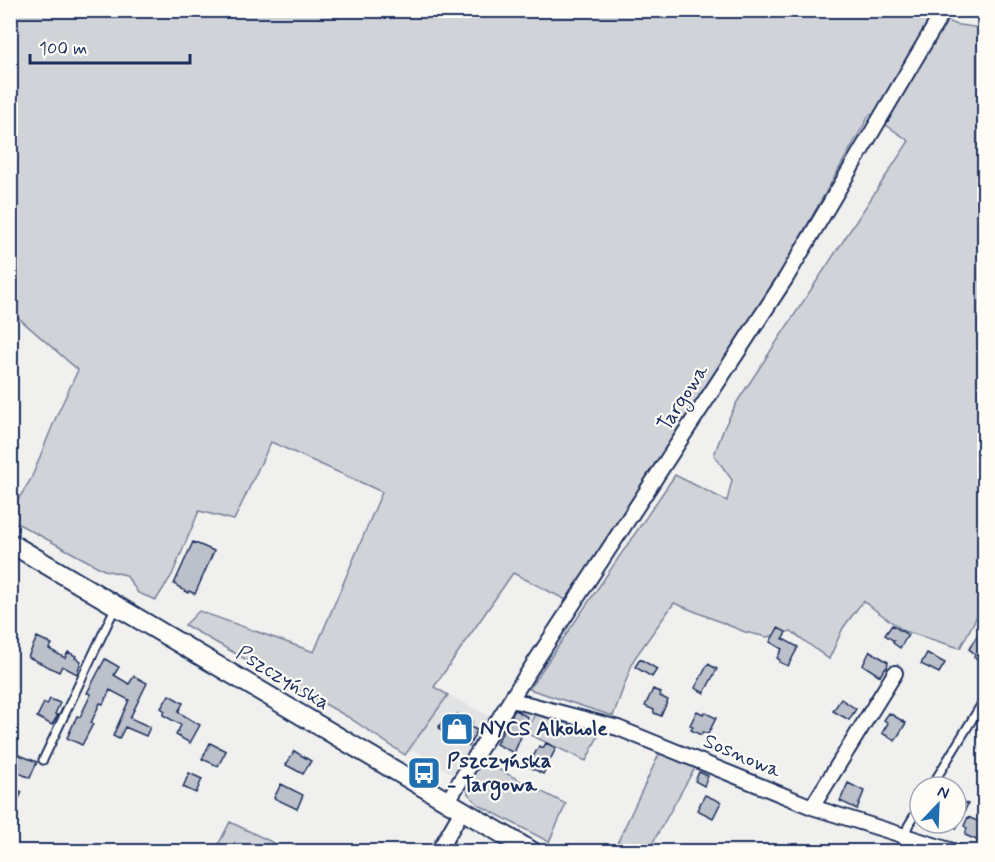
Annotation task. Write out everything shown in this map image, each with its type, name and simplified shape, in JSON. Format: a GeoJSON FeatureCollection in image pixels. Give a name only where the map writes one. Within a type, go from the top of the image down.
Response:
{"type":"FeatureCollection","features":[{"type":"Feature","properties":{"kind":"main road","name":"Pszczyńska"},"geometry":{"type":"LineString","coordinates":[[10,543],[533,852]]}},
{"type":"Feature","properties":{"kind":"street","name":"Targowa"},"geometry":{"type":"LineString","coordinates":[[438,852],[454,806],[512,700],[786,278],[945,10]]}},
{"type":"Feature","properties":{"kind":"street"},"geometry":{"type":"LineString","coordinates":[[812,807],[894,673]]}},
{"type":"Feature","properties":{"kind":"street","name":"Sosnowa"},"geometry":{"type":"LineString","coordinates":[[512,700],[618,728],[812,807],[956,852]]}},
{"type":"Feature","properties":{"kind":"lane"},"geometry":{"type":"LineString","coordinates":[[43,760],[116,606]]}},
{"type":"Feature","properties":{"kind":"lane"},"geometry":{"type":"LineString","coordinates":[[939,775],[984,700]]}},
{"type":"Feature","properties":{"kind":"lane"},"geometry":{"type":"LineString","coordinates":[[900,852],[908,825]]}},
{"type":"Feature","properties":{"kind":"shaded area"},"geometry":{"type":"Polygon","coordinates":[[[936,10],[935,14],[954,24],[980,28],[984,21],[984,278],[982,284],[984,289],[984,603],[960,648],[904,631],[863,601],[843,628],[829,659],[791,631],[767,637],[745,632],[674,603],[634,659],[613,716],[529,689],[675,475],[727,501],[732,480],[714,455],[737,402],[909,141],[870,114],[780,273],[566,600],[513,573],[434,687],[448,695],[405,755],[348,717],[185,625],[199,611],[314,652],[382,492],[271,442],[234,520],[199,511],[172,575],[156,600],[138,593],[126,575],[104,570],[11,520],[11,511],[31,479],[78,370],[15,315],[11,321],[11,11],[936,10]]]}},
{"type":"Feature","properties":{"kind":"shaded area"},"geometry":{"type":"Polygon","coordinates":[[[448,695],[497,720],[459,778],[414,750],[405,755],[448,695]]]}},
{"type":"Feature","properties":{"kind":"shaded area"},"geometry":{"type":"Polygon","coordinates":[[[513,708],[536,712],[514,756],[492,743],[513,708]]]}},
{"type":"Feature","properties":{"kind":"shaded area"},"geometry":{"type":"Polygon","coordinates":[[[536,712],[602,728],[586,761],[526,733],[536,712]]]}},
{"type":"Feature","properties":{"kind":"shaded area"},"geometry":{"type":"Polygon","coordinates":[[[661,750],[697,764],[648,851],[613,852],[661,750]]]}},
{"type":"Feature","properties":{"kind":"shaded area"},"geometry":{"type":"Polygon","coordinates":[[[482,761],[566,804],[549,842],[479,805],[468,794],[467,785],[482,761]]]}},
{"type":"Feature","properties":{"kind":"shaded area"},"geometry":{"type":"Polygon","coordinates":[[[230,822],[280,846],[277,851],[215,851],[230,822]]]}},
{"type":"Feature","properties":{"kind":"building"},"geometry":{"type":"Polygon","coordinates":[[[193,542],[214,551],[195,594],[189,591],[188,593],[174,584],[193,542]]]}},
{"type":"Feature","properties":{"kind":"building"},"geometry":{"type":"Polygon","coordinates":[[[984,624],[984,663],[974,657],[975,654],[969,649],[984,624]]]}},
{"type":"Feature","properties":{"kind":"building"},"geometry":{"type":"Polygon","coordinates":[[[892,625],[908,635],[900,648],[885,635],[892,625]]]}},
{"type":"Feature","properties":{"kind":"building"},"geometry":{"type":"Polygon","coordinates":[[[778,628],[786,632],[783,639],[798,647],[788,666],[779,662],[777,658],[782,649],[770,642],[778,628]]]}},
{"type":"Feature","properties":{"kind":"building"},"geometry":{"type":"Polygon","coordinates":[[[37,637],[52,644],[49,649],[65,658],[68,652],[76,656],[75,658],[81,661],[77,674],[62,666],[59,672],[28,657],[37,637]]]}},
{"type":"Feature","properties":{"kind":"building"},"geometry":{"type":"Polygon","coordinates":[[[870,651],[888,662],[887,668],[880,676],[863,665],[870,651]]]}},
{"type":"Feature","properties":{"kind":"building"},"geometry":{"type":"Polygon","coordinates":[[[927,653],[945,663],[939,673],[921,664],[927,653]]]}},
{"type":"Feature","properties":{"kind":"building"},"geometry":{"type":"Polygon","coordinates":[[[105,659],[119,667],[114,675],[129,684],[134,676],[147,683],[130,718],[150,727],[146,736],[125,727],[119,739],[113,736],[129,700],[110,690],[103,704],[100,703],[91,723],[93,724],[82,745],[67,738],[77,716],[80,717],[91,694],[87,693],[105,659]]]}},
{"type":"Feature","properties":{"kind":"building"},"geometry":{"type":"Polygon","coordinates":[[[640,659],[657,669],[652,677],[635,667],[640,659]]]}},
{"type":"Feature","properties":{"kind":"building"},"geometry":{"type":"Polygon","coordinates":[[[708,664],[717,669],[704,693],[695,688],[708,664]]]}},
{"type":"Feature","properties":{"kind":"building"},"geometry":{"type":"Polygon","coordinates":[[[653,689],[668,700],[661,716],[645,706],[653,689]]]}},
{"type":"Feature","properties":{"kind":"building"},"geometry":{"type":"Polygon","coordinates":[[[169,695],[183,703],[178,712],[200,725],[190,743],[176,735],[181,725],[163,715],[165,711],[161,708],[169,695]]]}},
{"type":"Feature","properties":{"kind":"building"},"geometry":{"type":"Polygon","coordinates":[[[50,699],[60,703],[55,714],[58,715],[52,725],[37,717],[44,703],[47,705],[50,699]]]}},
{"type":"Feature","properties":{"kind":"building"},"geometry":{"type":"Polygon","coordinates":[[[841,699],[856,709],[849,720],[833,711],[841,699]]]}},
{"type":"Feature","properties":{"kind":"building"},"geometry":{"type":"Polygon","coordinates":[[[515,710],[528,717],[514,753],[496,744],[515,710]]]}},
{"type":"Feature","properties":{"kind":"building"},"geometry":{"type":"Polygon","coordinates":[[[697,711],[716,718],[708,734],[703,732],[701,735],[691,730],[693,727],[690,725],[697,711]]]}},
{"type":"Feature","properties":{"kind":"building"},"geometry":{"type":"Polygon","coordinates":[[[889,713],[906,723],[895,741],[882,733],[888,723],[884,720],[889,713]]]}},
{"type":"Feature","properties":{"kind":"building","name":"NYCS Alkohole"},"geometry":{"type":"Polygon","coordinates":[[[457,714],[472,722],[470,727],[477,730],[469,746],[442,732],[439,727],[444,718],[453,723],[457,714]]]}},
{"type":"Feature","properties":{"kind":"building"},"geometry":{"type":"Polygon","coordinates":[[[210,743],[226,751],[218,766],[202,759],[210,743]]]}},
{"type":"Feature","properties":{"kind":"building"},"geometry":{"type":"Polygon","coordinates":[[[546,743],[556,748],[543,774],[528,766],[539,746],[543,748],[546,743]]]}},
{"type":"Feature","properties":{"kind":"building"},"geometry":{"type":"Polygon","coordinates":[[[294,751],[311,761],[303,774],[286,765],[294,751]]]}},
{"type":"Feature","properties":{"kind":"building"},"geometry":{"type":"Polygon","coordinates":[[[17,754],[37,762],[30,778],[10,769],[17,754]]]}},
{"type":"Feature","properties":{"kind":"building"},"geometry":{"type":"Polygon","coordinates":[[[699,772],[708,776],[704,786],[695,781],[699,772]]]}},
{"type":"Feature","properties":{"kind":"building"},"geometry":{"type":"Polygon","coordinates":[[[189,773],[202,779],[196,793],[183,787],[189,773]]]}},
{"type":"Feature","properties":{"kind":"building"},"geometry":{"type":"Polygon","coordinates":[[[848,783],[864,791],[857,809],[840,801],[848,783]]]}},
{"type":"Feature","properties":{"kind":"building"},"geometry":{"type":"Polygon","coordinates":[[[281,784],[303,795],[297,809],[274,798],[281,784]]]}},
{"type":"Feature","properties":{"kind":"building"},"geometry":{"type":"Polygon","coordinates":[[[14,788],[22,792],[10,817],[10,795],[14,788]]]}},
{"type":"Feature","properties":{"kind":"building"},"geometry":{"type":"Polygon","coordinates":[[[705,795],[721,802],[713,818],[697,810],[705,795]]]}},
{"type":"Feature","properties":{"kind":"building"},"geometry":{"type":"Polygon","coordinates":[[[968,817],[984,824],[984,835],[981,842],[965,835],[968,835],[968,817]]]}},
{"type":"Feature","properties":{"kind":"place","name":"NYCS Alkohole"},"geometry":{"type":"Point","coordinates":[457,729]}},
{"type":"Feature","properties":{"kind":"place","name":"Pszczyńska - Targowa"},"geometry":{"type":"Point","coordinates":[424,773]}}]}
